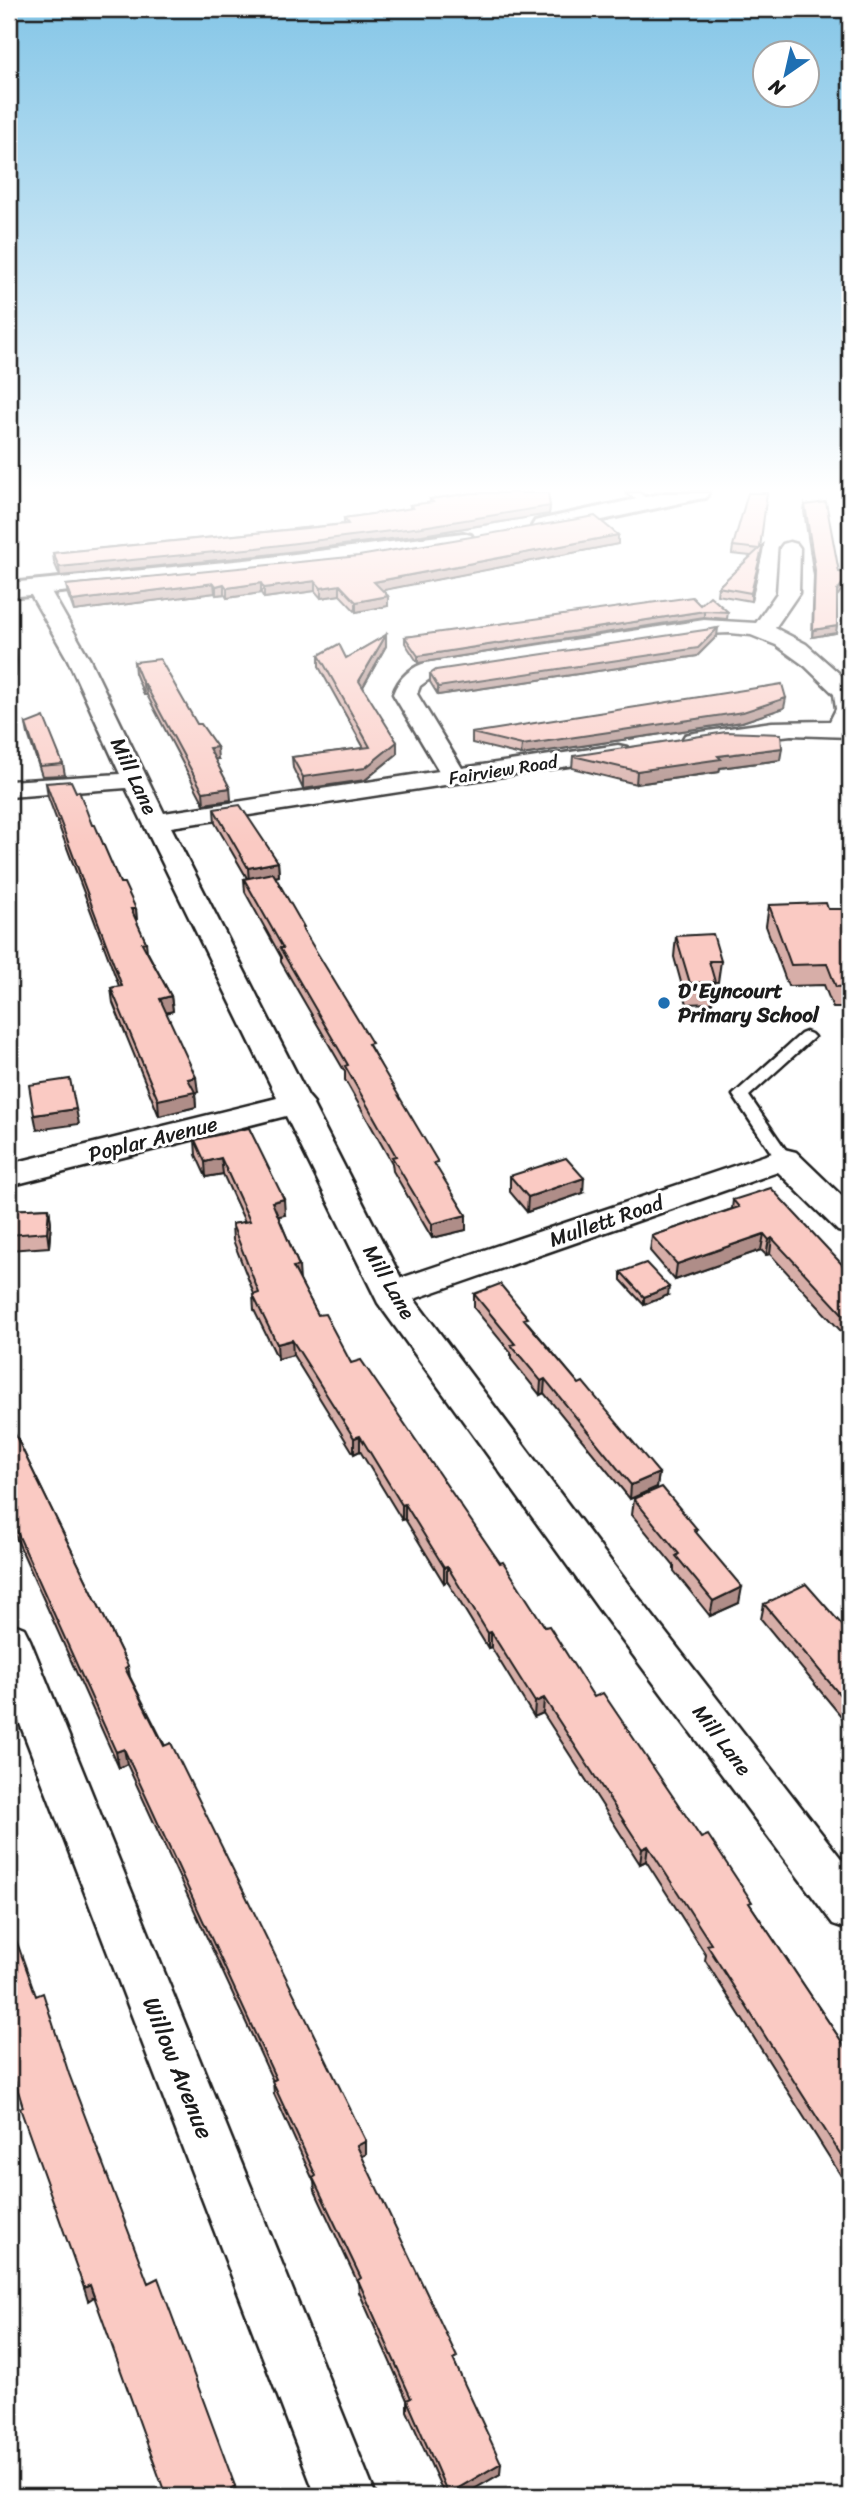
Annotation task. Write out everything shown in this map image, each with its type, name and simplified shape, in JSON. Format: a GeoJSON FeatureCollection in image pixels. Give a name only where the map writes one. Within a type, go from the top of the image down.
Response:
{"type":"FeatureCollection","features":[{"type":"Feature","properties":{"kind":"street","name":"Mill Lane"},"geometry":{"type":"LineString","coordinates":[[40,610],[79,660],[155,822],[298,1103],[391,1294],[613,1597],[850,1908]]}},
{"type":"Feature","properties":{"kind":"street"},"geometry":{"type":"LineString","coordinates":[[763,629],[776,610]]}},
{"type":"Feature","properties":{"kind":"street"},"geometry":{"type":"LineString","coordinates":[[456,778],[405,694],[407,685],[413,678],[429,669],[730,625],[763,629],[795,644],[846,692],[848,709],[844,729],[782,726],[673,743]]}},
{"type":"Feature","properties":{"kind":"street","name":"Fairview Road"},"geometry":{"type":"LineString","coordinates":[[155,822],[646,748]]}},
{"type":"Feature","properties":{"kind":"street"},"geometry":{"type":"LineString","coordinates":[[9,789],[136,780]]}},
{"type":"Feature","properties":{"kind":"street","name":"Poplar Avenue"},"geometry":{"type":"LineString","coordinates":[[9,1175],[298,1103]]}},
{"type":"Feature","properties":{"kind":"street"},"geometry":{"type":"LineString","coordinates":[[783,1159],[850,1223]]}},
{"type":"Feature","properties":{"kind":"street","name":"Mullett Road"},"geometry":{"type":"LineString","coordinates":[[391,1294],[783,1159]]}},
{"type":"Feature","properties":{"kind":"street","name":"Willow Avenue"},"geometry":{"type":"LineString","coordinates":[[9,1640],[346,2496]]}},
{"type":"Feature","properties":{"kind":"lane"},"geometry":{"type":"LineString","coordinates":[[783,1159],[741,1095],[806,1037]]}},
{"type":"Feature","properties":{"kind":"building"},"geometry":{"type":"Polygon","coordinates":[[[599,610],[726,610],[728,612],[704,611],[418,656],[405,637],[599,610]]]}},
{"type":"Feature","properties":{"kind":"building"},"geometry":{"type":"Polygon","coordinates":[[[814,610],[837,610],[837,626],[813,630],[814,610]]]}},
{"type":"Feature","properties":{"kind":"building"},"geometry":{"type":"Polygon","coordinates":[[[718,628],[698,648],[438,687],[430,674],[436,670],[718,628]]]}},
{"type":"Feature","properties":{"kind":"building"},"geometry":{"type":"Polygon","coordinates":[[[9,634],[16,652],[14,668],[9,668],[9,634]]]}},
{"type":"Feature","properties":{"kind":"building"},"geometry":{"type":"Polygon","coordinates":[[[386,635],[359,681],[397,742],[365,768],[303,777],[292,757],[370,747],[319,655],[339,644],[346,658],[386,635]]]}},
{"type":"Feature","properties":{"kind":"building"},"geometry":{"type":"Polygon","coordinates":[[[160,659],[197,724],[201,724],[217,747],[209,748],[230,788],[203,792],[143,684],[134,662],[160,659]]]}},
{"type":"Feature","properties":{"kind":"building"},"geometry":{"type":"Polygon","coordinates":[[[782,684],[786,698],[743,712],[522,745],[472,733],[782,684]]]}},
{"type":"Feature","properties":{"kind":"building"},"geometry":{"type":"Polygon","coordinates":[[[44,717],[63,764],[40,766],[26,724],[44,717]]]}},
{"type":"Feature","properties":{"kind":"building"},"geometry":{"type":"Polygon","coordinates":[[[726,732],[781,734],[782,748],[718,756],[721,759],[637,771],[573,756],[726,732]]]}},
{"type":"Feature","properties":{"kind":"building"},"geometry":{"type":"Polygon","coordinates":[[[71,781],[76,792],[79,791],[120,883],[124,883],[136,909],[131,909],[146,942],[142,943],[171,996],[160,999],[196,1077],[188,1079],[195,1092],[158,1100],[111,988],[122,986],[46,783],[71,781]]]}},
{"type":"Feature","properties":{"kind":"building"},"geometry":{"type":"Polygon","coordinates":[[[240,805],[278,862],[248,868],[214,809],[240,805]]]}},
{"type":"Feature","properties":{"kind":"building"},"geometry":{"type":"Polygon","coordinates":[[[273,873],[304,927],[302,928],[372,1043],[368,1044],[466,1215],[432,1224],[392,1157],[396,1156],[345,1066],[348,1065],[280,948],[283,948],[244,879],[273,873]]]}},
{"type":"Feature","properties":{"kind":"building"},"geometry":{"type":"Polygon","coordinates":[[[826,903],[828,909],[850,909],[850,986],[836,987],[827,964],[791,965],[769,905],[826,903]]]}},
{"type":"Feature","properties":{"kind":"building"},"geometry":{"type":"Polygon","coordinates":[[[713,934],[721,961],[709,961],[715,982],[690,983],[676,936],[713,934]]]}},
{"type":"Feature","properties":{"kind":"building"},"geometry":{"type":"Polygon","coordinates":[[[70,1079],[76,1109],[34,1115],[29,1085],[70,1079]]]}},
{"type":"Feature","properties":{"kind":"building"},"geometry":{"type":"Polygon","coordinates":[[[249,1128],[284,1199],[272,1202],[299,1266],[293,1267],[318,1315],[325,1314],[351,1363],[361,1360],[500,1563],[503,1562],[545,1627],[549,1626],[594,1697],[603,1693],[701,1838],[708,1835],[752,1902],[749,1903],[850,2054],[850,2169],[707,1945],[711,1944],[648,1846],[642,1849],[544,1698],[535,1702],[447,1566],[444,1567],[405,1504],[402,1505],[360,1436],[354,1438],[292,1340],[277,1344],[253,1295],[259,1293],[232,1224],[250,1221],[221,1158],[205,1162],[195,1140],[249,1128]]]}},
{"type":"Feature","properties":{"kind":"building"},"geometry":{"type":"Polygon","coordinates":[[[566,1158],[584,1178],[528,1197],[510,1176],[566,1158]]]}},
{"type":"Feature","properties":{"kind":"building"},"geometry":{"type":"Polygon","coordinates":[[[771,1188],[850,1273],[850,1322],[772,1238],[769,1240],[764,1234],[677,1264],[652,1236],[739,1207],[733,1200],[771,1188]]]}},
{"type":"Feature","properties":{"kind":"building"},"geometry":{"type":"Polygon","coordinates":[[[49,1208],[47,1232],[9,1235],[9,1210],[49,1208]]]}},
{"type":"Feature","properties":{"kind":"building"},"geometry":{"type":"Polygon","coordinates":[[[646,1263],[669,1287],[644,1297],[621,1272],[646,1263]]]}},
{"type":"Feature","properties":{"kind":"building"},"geometry":{"type":"Polygon","coordinates":[[[500,1284],[528,1318],[524,1319],[579,1384],[583,1382],[659,1473],[631,1485],[545,1379],[541,1381],[474,1294],[500,1284]]]}},
{"type":"Feature","properties":{"kind":"building"},"geometry":{"type":"Polygon","coordinates":[[[9,1422],[128,1666],[125,1668],[164,1746],[171,1743],[366,2141],[357,2146],[457,2357],[453,2359],[501,2463],[448,2494],[407,2400],[411,2398],[358,2280],[361,2278],[313,2178],[316,2176],[272,2081],[276,2079],[124,1749],[116,1752],[9,1514],[9,1422]]]}},
{"type":"Feature","properties":{"kind":"building"},"geometry":{"type":"Polygon","coordinates":[[[662,1487],[742,1587],[713,1601],[676,1556],[679,1554],[634,1499],[662,1487]]]}},
{"type":"Feature","properties":{"kind":"building"},"geometry":{"type":"Polygon","coordinates":[[[806,1584],[850,1634],[850,1707],[764,1604],[806,1584]]]}},
{"type":"Feature","properties":{"kind":"building"},"geometry":{"type":"Polygon","coordinates":[[[9,1920],[36,1996],[43,1993],[69,2074],[148,2283],[158,2278],[235,2486],[217,2496],[166,2496],[90,2285],[84,2288],[20,2108],[23,2107],[9,2061],[9,1920]]]}},
{"type":"Feature","properties":{"kind":"place","name":"D'Eyncourt Primary School"},"geometry":{"type":"Point","coordinates":[664,1003]}}]}
